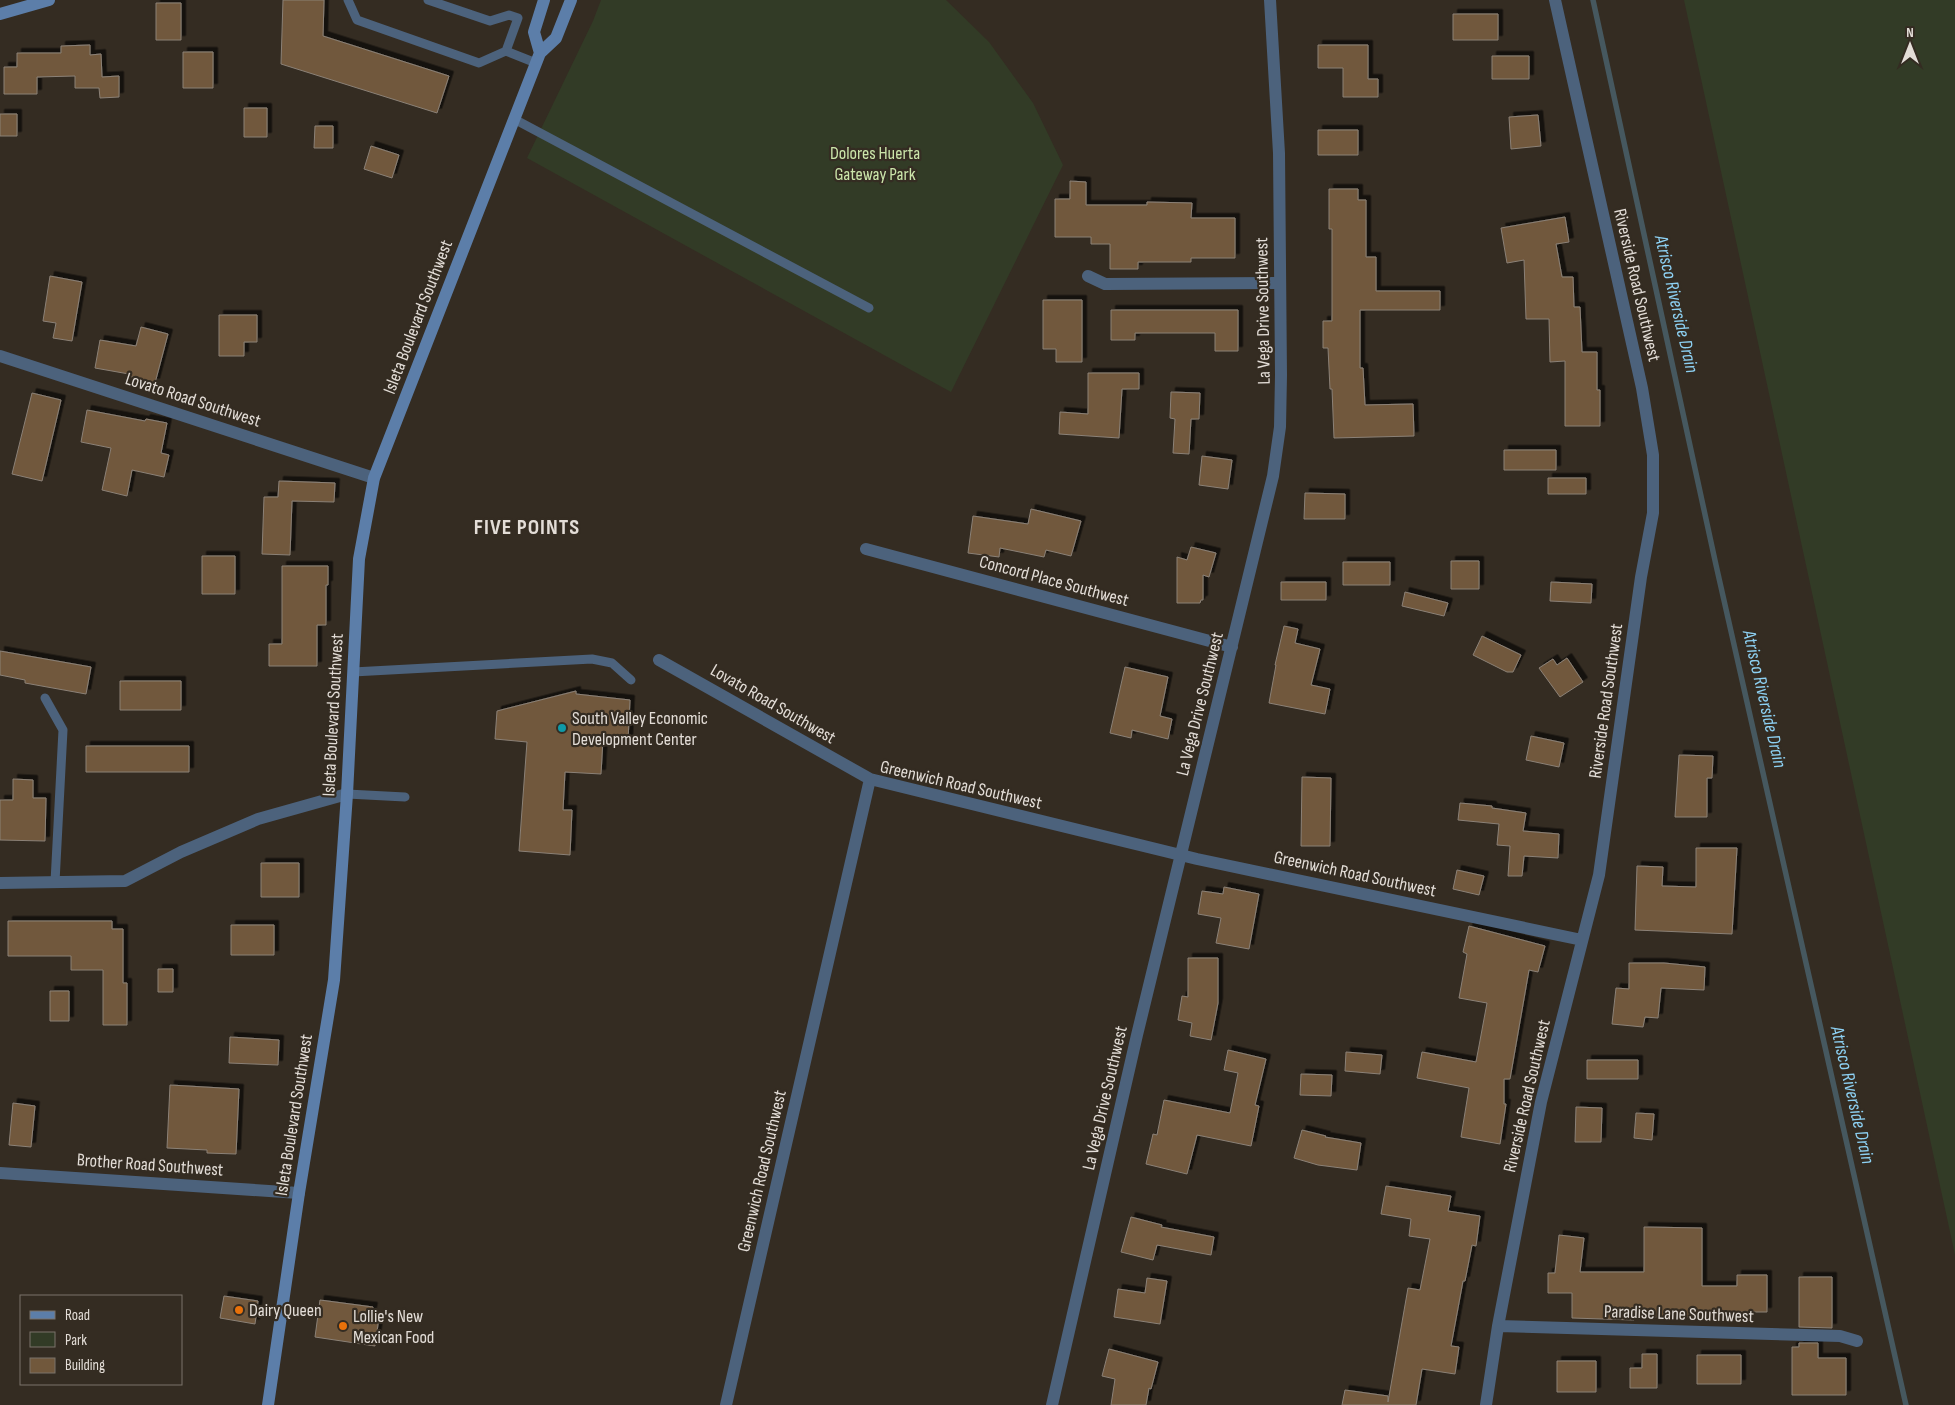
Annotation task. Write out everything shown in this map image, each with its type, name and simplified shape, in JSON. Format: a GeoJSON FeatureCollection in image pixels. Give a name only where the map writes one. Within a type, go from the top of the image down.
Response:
{"type":"FeatureCollection","features":[{"type":"Feature","properties":{"kind":"main road"},"geometry":{"type":"LineString","coordinates":[[0,14],[50,0]]}},
{"type":"Feature","properties":{"kind":"main road"},"geometry":{"type":"LineString","coordinates":[[538,58],[534,32],[544,0]]}},
{"type":"Feature","properties":{"kind":"main road","name":"Isleta Boulevard Southwest"},"geometry":{"type":"LineString","coordinates":[[268,1405],[299,1192],[334,980],[347,794],[359,559],[374,478],[538,58],[556,38],[571,0]]}},
{"type":"Feature","properties":{"kind":"street","name":"La Vega Drive Southwest"},"geometry":{"type":"LineString","coordinates":[[1052,1405],[1137,1035],[1273,476],[1280,427],[1279,153],[1270,0]]}},
{"type":"Feature","properties":{"kind":"street","name":"Riverside Road Southwest"},"geometry":{"type":"LineString","coordinates":[[1486,1405],[1498,1326],[1541,1102],[1599,874],[1653,512],[1653,455],[1642,388],[1555,0]]}},
{"type":"Feature","properties":{"kind":"street"},"geometry":{"type":"LineString","coordinates":[[1088,276],[1105,284],[1279,283]]}},
{"type":"Feature","properties":{"kind":"street","name":"Lovato Road Southwest"},"geometry":{"type":"LineString","coordinates":[[0,356],[374,478]]}},
{"type":"Feature","properties":{"kind":"street","name":"Concord Place Southwest"},"geometry":{"type":"LineString","coordinates":[[866,549],[1232,647]]}},
{"type":"Feature","properties":{"kind":"street","name":"Lovato Road Southwest"},"geometry":{"type":"LineString","coordinates":[[659,660],[870,780]]}},
{"type":"Feature","properties":{"kind":"street","name":"Greenwich Road Southwest"},"geometry":{"type":"LineString","coordinates":[[726,1405],[870,780],[1181,855],[1582,940]]}},
{"type":"Feature","properties":{"kind":"street"},"geometry":{"type":"LineString","coordinates":[[0,882],[125,881],[181,852],[258,818],[347,794]]}},
{"type":"Feature","properties":{"kind":"street","name":"Brother Road Southwest"},"geometry":{"type":"LineString","coordinates":[[0,1173],[299,1192]]}},
{"type":"Feature","properties":{"kind":"street","name":"Paradise Lane Southwest"},"geometry":{"type":"LineString","coordinates":[[1498,1326],[1840,1336],[1857,1341]]}},
{"type":"Feature","properties":{"kind":"lane"},"geometry":{"type":"LineString","coordinates":[[428,0],[490,21],[509,15],[518,18],[506,51]]}},
{"type":"Feature","properties":{"kind":"lane"},"geometry":{"type":"LineString","coordinates":[[351,1],[357,20],[479,63],[506,51],[538,58]]}},
{"type":"Feature","properties":{"kind":"lane"},"geometry":{"type":"LineString","coordinates":[[514,119],[869,308]]}},
{"type":"Feature","properties":{"kind":"lane"},"geometry":{"type":"LineString","coordinates":[[353,672],[592,659],[612,663],[631,680]]}},
{"type":"Feature","properties":{"kind":"lane"},"geometry":{"type":"LineString","coordinates":[[45,698],[63,730],[55,882]]}},
{"type":"Feature","properties":{"kind":"lane"},"geometry":{"type":"LineString","coordinates":[[347,794],[405,797]]}},
{"type":"Feature","properties":{"kind":"green space","name":"Dolores Huerta Gateway Park"},"geometry":{"type":"Polygon","coordinates":[[[601,0],[946,0],[989,42],[1033,103],[1063,165],[951,392],[527,158],[593,21],[601,0]]]}},
{"type":"Feature","properties":{"kind":"green space"},"geometry":{"type":"Polygon","coordinates":[[[1684,0],[1955,0],[1955,1255],[1684,0]]]}},
{"type":"Feature","properties":{"kind":"building"},"geometry":{"type":"Polygon","coordinates":[[[283,0],[324,0],[323,36],[449,76],[437,113],[281,64],[283,0]]]}},
{"type":"Feature","properties":{"kind":"building"},"geometry":{"type":"Polygon","coordinates":[[[156,3],[181,3],[181,40],[156,40],[156,3]]]}},
{"type":"Feature","properties":{"kind":"building"},"geometry":{"type":"Polygon","coordinates":[[[1453,14],[1498,14],[1498,40],[1453,40],[1453,14]]]}},
{"type":"Feature","properties":{"kind":"building"},"geometry":{"type":"Polygon","coordinates":[[[90,45],[90,55],[101,54],[102,77],[119,76],[119,97],[100,98],[99,88],[75,88],[75,76],[37,77],[37,94],[4,94],[4,67],[17,67],[17,53],[61,53],[61,46],[90,45]]]}},
{"type":"Feature","properties":{"kind":"building"},"geometry":{"type":"Polygon","coordinates":[[[1318,45],[1368,45],[1368,79],[1378,79],[1378,97],[1343,97],[1343,68],[1318,68],[1318,45]]]}},
{"type":"Feature","properties":{"kind":"building"},"geometry":{"type":"Polygon","coordinates":[[[183,52],[213,52],[213,88],[183,88],[183,52]]]}},
{"type":"Feature","properties":{"kind":"building"},"geometry":{"type":"Polygon","coordinates":[[[1492,56],[1529,56],[1529,79],[1492,79],[1492,56]]]}},
{"type":"Feature","properties":{"kind":"building"},"geometry":{"type":"Polygon","coordinates":[[[244,108],[267,108],[267,137],[244,137],[244,108]]]}},
{"type":"Feature","properties":{"kind":"building"},"geometry":{"type":"Polygon","coordinates":[[[0,114],[17,114],[17,136],[0,136],[0,114]]]}},
{"type":"Feature","properties":{"kind":"building"},"geometry":{"type":"Polygon","coordinates":[[[1538,115],[1541,146],[1511,149],[1509,117],[1538,115]]]}},
{"type":"Feature","properties":{"kind":"building"},"geometry":{"type":"Polygon","coordinates":[[[315,126],[333,126],[333,148],[314,148],[315,126]]]}},
{"type":"Feature","properties":{"kind":"building"},"geometry":{"type":"Polygon","coordinates":[[[1318,130],[1358,130],[1358,155],[1318,155],[1318,130]]]}},
{"type":"Feature","properties":{"kind":"building"},"geometry":{"type":"Polygon","coordinates":[[[371,146],[399,155],[392,178],[364,169],[371,146]]]}},
{"type":"Feature","properties":{"kind":"building"},"geometry":{"type":"Polygon","coordinates":[[[1070,181],[1086,182],[1086,205],[1147,205],[1147,202],[1192,203],[1191,218],[1235,218],[1235,258],[1191,258],[1191,262],[1138,262],[1138,269],[1110,269],[1110,244],[1091,244],[1091,237],[1055,237],[1055,199],[1070,199],[1070,181]]]}},
{"type":"Feature","properties":{"kind":"building"},"geometry":{"type":"Polygon","coordinates":[[[1329,189],[1358,189],[1358,200],[1366,200],[1366,257],[1376,257],[1376,291],[1440,291],[1440,310],[1360,310],[1360,368],[1363,368],[1365,405],[1413,404],[1414,436],[1334,438],[1328,348],[1323,348],[1323,321],[1332,321],[1332,229],[1329,229],[1329,189]]]}},
{"type":"Feature","properties":{"kind":"building"},"geometry":{"type":"Polygon","coordinates":[[[1565,217],[1569,242],[1556,244],[1562,277],[1573,277],[1574,307],[1580,307],[1582,352],[1597,352],[1597,390],[1600,390],[1600,426],[1565,426],[1565,361],[1550,362],[1549,319],[1526,319],[1524,260],[1507,263],[1501,228],[1565,217]]]}},
{"type":"Feature","properties":{"kind":"building"},"geometry":{"type":"Polygon","coordinates":[[[50,276],[82,282],[72,341],[53,338],[56,323],[43,321],[50,276]]]}},
{"type":"Feature","properties":{"kind":"building"},"geometry":{"type":"Polygon","coordinates":[[[1043,300],[1082,300],[1082,362],[1056,362],[1056,349],[1043,349],[1043,300]]]}},
{"type":"Feature","properties":{"kind":"building"},"geometry":{"type":"Polygon","coordinates":[[[1111,310],[1238,310],[1238,351],[1215,351],[1215,333],[1135,333],[1135,340],[1111,340],[1111,310]]]}},
{"type":"Feature","properties":{"kind":"building"},"geometry":{"type":"Polygon","coordinates":[[[219,315],[257,315],[257,342],[244,342],[244,356],[219,356],[219,315]]]}},
{"type":"Feature","properties":{"kind":"building"},"geometry":{"type":"Polygon","coordinates":[[[141,327],[168,334],[155,383],[128,376],[129,374],[95,368],[100,340],[136,346],[141,327]]]}},
{"type":"Feature","properties":{"kind":"building"},"geometry":{"type":"Polygon","coordinates":[[[1088,373],[1139,373],[1139,389],[1122,389],[1119,438],[1059,434],[1060,412],[1088,414],[1088,373]]]}},
{"type":"Feature","properties":{"kind":"building"},"geometry":{"type":"Polygon","coordinates":[[[1171,392],[1200,393],[1199,419],[1191,419],[1189,454],[1173,453],[1175,419],[1170,418],[1171,392]]]}},
{"type":"Feature","properties":{"kind":"building"},"geometry":{"type":"Polygon","coordinates":[[[32,393],[61,400],[42,481],[12,474],[32,393]]]}},
{"type":"Feature","properties":{"kind":"building"},"geometry":{"type":"Polygon","coordinates":[[[87,410],[145,421],[146,419],[167,423],[161,453],[169,455],[164,477],[132,470],[127,496],[102,490],[111,448],[81,442],[87,410]]]}},
{"type":"Feature","properties":{"kind":"building"},"geometry":{"type":"Polygon","coordinates":[[[1504,450],[1556,450],[1556,470],[1504,470],[1504,450]]]}},
{"type":"Feature","properties":{"kind":"building"},"geometry":{"type":"Polygon","coordinates":[[[1202,456],[1232,460],[1228,489],[1199,485],[1202,456]]]}},
{"type":"Feature","properties":{"kind":"building"},"geometry":{"type":"Polygon","coordinates":[[[1548,478],[1586,478],[1586,494],[1548,494],[1548,478]]]}},
{"type":"Feature","properties":{"kind":"building"},"geometry":{"type":"Polygon","coordinates":[[[279,481],[335,483],[334,502],[292,501],[290,555],[262,554],[264,497],[278,497],[279,481]]]}},
{"type":"Feature","properties":{"kind":"building"},"geometry":{"type":"Polygon","coordinates":[[[1305,493],[1345,494],[1345,519],[1304,519],[1305,493]]]}},
{"type":"Feature","properties":{"kind":"building"},"geometry":{"type":"Polygon","coordinates":[[[1031,509],[1081,521],[1071,556],[1046,550],[1044,557],[1000,548],[999,557],[968,553],[973,516],[1028,524],[1031,509]]]}},
{"type":"Feature","properties":{"kind":"building"},"geometry":{"type":"Polygon","coordinates":[[[1191,547],[1216,553],[1209,577],[1203,575],[1203,600],[1200,603],[1177,603],[1177,557],[1187,560],[1191,547]]]}},
{"type":"Feature","properties":{"kind":"building"},"geometry":{"type":"Polygon","coordinates":[[[202,556],[235,556],[235,594],[202,594],[202,556]]]}},
{"type":"Feature","properties":{"kind":"building"},"geometry":{"type":"Polygon","coordinates":[[[1451,561],[1479,561],[1479,589],[1451,589],[1451,561]]]}},
{"type":"Feature","properties":{"kind":"building"},"geometry":{"type":"Polygon","coordinates":[[[1343,562],[1390,562],[1390,585],[1343,585],[1343,562]]]}},
{"type":"Feature","properties":{"kind":"building"},"geometry":{"type":"Polygon","coordinates":[[[282,566],[328,566],[326,625],[317,625],[317,666],[269,666],[269,644],[282,644],[282,566]]]}},
{"type":"Feature","properties":{"kind":"building"},"geometry":{"type":"Polygon","coordinates":[[[1281,582],[1326,582],[1326,600],[1281,600],[1281,582]]]}},
{"type":"Feature","properties":{"kind":"building"},"geometry":{"type":"Polygon","coordinates":[[[1551,582],[1592,584],[1591,603],[1550,601],[1551,582]]]}},
{"type":"Feature","properties":{"kind":"building"},"geometry":{"type":"Polygon","coordinates":[[[1405,592],[1448,603],[1444,616],[1402,606],[1405,592]]]}},
{"type":"Feature","properties":{"kind":"building"},"geometry":{"type":"Polygon","coordinates":[[[1284,626],[1298,629],[1295,643],[1320,649],[1311,685],[1330,689],[1325,714],[1269,703],[1284,626]]]}},
{"type":"Feature","properties":{"kind":"building"},"geometry":{"type":"Polygon","coordinates":[[[1482,636],[1521,655],[1513,672],[1507,672],[1473,655],[1482,636]]]}},
{"type":"Feature","properties":{"kind":"building"},"geometry":{"type":"Polygon","coordinates":[[[0,651],[91,667],[86,694],[25,683],[25,680],[0,675],[0,651]]]}},
{"type":"Feature","properties":{"kind":"building"},"geometry":{"type":"Polygon","coordinates":[[[1567,658],[1583,682],[1560,697],[1539,668],[1553,659],[1557,665],[1567,658]]]}},
{"type":"Feature","properties":{"kind":"building"},"geometry":{"type":"Polygon","coordinates":[[[1125,667],[1168,677],[1160,716],[1172,719],[1168,739],[1132,730],[1131,738],[1110,733],[1125,667]]]}},
{"type":"Feature","properties":{"kind":"building"},"geometry":{"type":"Polygon","coordinates":[[[120,681],[181,681],[181,710],[120,710],[120,681]]]}},
{"type":"Feature","properties":{"kind":"building","name":"South Valley Economic Development Center"},"geometry":{"type":"Polygon","coordinates":[[[576,691],[576,694],[630,700],[628,741],[603,739],[601,774],[565,772],[563,810],[572,810],[570,855],[519,851],[527,742],[495,739],[497,711],[576,691]]]}},
{"type":"Feature","properties":{"kind":"building"},"geometry":{"type":"Polygon","coordinates":[[[1531,736],[1564,743],[1559,767],[1526,760],[1531,736]]]}},
{"type":"Feature","properties":{"kind":"building"},"geometry":{"type":"Polygon","coordinates":[[[86,746],[189,746],[189,772],[86,772],[86,746]]]}},
{"type":"Feature","properties":{"kind":"building"},"geometry":{"type":"Polygon","coordinates":[[[1679,755],[1713,756],[1712,778],[1707,778],[1707,817],[1675,817],[1679,755]]]}},
{"type":"Feature","properties":{"kind":"building"},"geometry":{"type":"Polygon","coordinates":[[[1302,777],[1331,778],[1330,846],[1301,846],[1302,777]]]}},
{"type":"Feature","properties":{"kind":"building"},"geometry":{"type":"Polygon","coordinates":[[[13,779],[33,780],[33,798],[46,798],[45,841],[0,840],[0,800],[13,800],[13,779]]]}},
{"type":"Feature","properties":{"kind":"building"},"geometry":{"type":"Polygon","coordinates":[[[1460,803],[1492,806],[1492,808],[1526,813],[1523,831],[1559,834],[1558,858],[1524,856],[1522,876],[1508,876],[1510,846],[1497,845],[1499,824],[1458,820],[1460,803]]]}},
{"type":"Feature","properties":{"kind":"building"},"geometry":{"type":"Polygon","coordinates":[[[1696,848],[1737,848],[1732,934],[1635,930],[1637,866],[1663,867],[1662,886],[1696,887],[1696,848]]]}},
{"type":"Feature","properties":{"kind":"building"},"geometry":{"type":"Polygon","coordinates":[[[261,863],[299,863],[299,897],[261,897],[261,863]]]}},
{"type":"Feature","properties":{"kind":"building"},"geometry":{"type":"Polygon","coordinates":[[[1457,870],[1484,876],[1479,895],[1453,889],[1457,870]]]}},
{"type":"Feature","properties":{"kind":"building"},"geometry":{"type":"Polygon","coordinates":[[[1224,887],[1259,894],[1249,949],[1216,943],[1221,918],[1198,914],[1202,891],[1223,894],[1224,887]]]}},
{"type":"Feature","properties":{"kind":"building"},"geometry":{"type":"Polygon","coordinates":[[[8,921],[112,921],[112,929],[123,929],[123,983],[127,983],[127,1025],[103,1025],[103,970],[71,970],[71,956],[8,956],[8,921]]]}},
{"type":"Feature","properties":{"kind":"building"},"geometry":{"type":"Polygon","coordinates":[[[231,925],[274,925],[274,955],[231,955],[231,925]]]}},
{"type":"Feature","properties":{"kind":"building"},"geometry":{"type":"Polygon","coordinates":[[[1469,926],[1545,946],[1538,972],[1529,970],[1510,1079],[1504,1079],[1504,1104],[1506,1104],[1500,1144],[1461,1137],[1469,1088],[1417,1078],[1422,1052],[1476,1062],[1487,1003],[1459,998],[1467,954],[1463,952],[1469,926]]]}},
{"type":"Feature","properties":{"kind":"building"},"geometry":{"type":"Polygon","coordinates":[[[1188,958],[1218,958],[1218,1003],[1211,1040],[1190,1036],[1192,1023],[1178,1020],[1182,996],[1188,997],[1188,958]]]}},
{"type":"Feature","properties":{"kind":"building"},"geometry":{"type":"Polygon","coordinates":[[[1629,963],[1664,963],[1705,967],[1704,990],[1661,988],[1658,1018],[1645,1017],[1643,1027],[1612,1024],[1616,988],[1629,989],[1629,963]]]}},
{"type":"Feature","properties":{"kind":"building"},"geometry":{"type":"Polygon","coordinates":[[[158,969],[173,969],[173,992],[158,992],[158,969]]]}},
{"type":"Feature","properties":{"kind":"building"},"geometry":{"type":"Polygon","coordinates":[[[50,991],[69,991],[69,1021],[50,1021],[50,991]]]}},
{"type":"Feature","properties":{"kind":"building"},"geometry":{"type":"Polygon","coordinates":[[[230,1037],[279,1040],[278,1065],[229,1063],[230,1037]]]}},
{"type":"Feature","properties":{"kind":"building"},"geometry":{"type":"Polygon","coordinates":[[[1228,1050],[1266,1059],[1255,1105],[1259,1106],[1251,1146],[1197,1135],[1187,1174],[1146,1164],[1153,1134],[1157,1135],[1164,1100],[1230,1113],[1238,1073],[1224,1070],[1228,1050]]]}},
{"type":"Feature","properties":{"kind":"building"},"geometry":{"type":"Polygon","coordinates":[[[1346,1052],[1382,1055],[1380,1074],[1345,1071],[1346,1052]]]}},
{"type":"Feature","properties":{"kind":"building"},"geometry":{"type":"Polygon","coordinates":[[[1587,1060],[1638,1060],[1638,1079],[1587,1079],[1587,1060]]]}},
{"type":"Feature","properties":{"kind":"building"},"geometry":{"type":"Polygon","coordinates":[[[1301,1074],[1332,1075],[1331,1096],[1300,1095],[1301,1074]]]}},
{"type":"Feature","properties":{"kind":"building"},"geometry":{"type":"Polygon","coordinates":[[[170,1085],[239,1089],[236,1154],[207,1153],[207,1150],[167,1148],[170,1085]]]}},
{"type":"Feature","properties":{"kind":"building"},"geometry":{"type":"Polygon","coordinates":[[[13,1103],[35,1106],[31,1147],[9,1145],[13,1103]]]}},
{"type":"Feature","properties":{"kind":"building"},"geometry":{"type":"Polygon","coordinates":[[[1576,1107],[1602,1108],[1601,1142],[1575,1142],[1576,1107]]]}},
{"type":"Feature","properties":{"kind":"building"},"geometry":{"type":"Polygon","coordinates":[[[1636,1113],[1654,1114],[1652,1140],[1634,1138],[1636,1113]]]}},
{"type":"Feature","properties":{"kind":"building"},"geometry":{"type":"Polygon","coordinates":[[[1302,1130],[1325,1137],[1361,1143],[1357,1170],[1318,1165],[1294,1158],[1302,1130]]]}},
{"type":"Feature","properties":{"kind":"building"},"geometry":{"type":"Polygon","coordinates":[[[1386,1186],[1451,1196],[1448,1211],[1480,1216],[1476,1246],[1472,1245],[1465,1281],[1463,1281],[1451,1346],[1459,1347],[1455,1374],[1422,1369],[1416,1405],[1342,1405],[1345,1390],[1388,1396],[1388,1402],[1408,1288],[1420,1290],[1430,1239],[1409,1236],[1411,1219],[1381,1214],[1386,1186]]]}},
{"type":"Feature","properties":{"kind":"building"},"geometry":{"type":"Polygon","coordinates":[[[1131,1217],[1162,1225],[1161,1227],[1214,1237],[1211,1255],[1157,1245],[1153,1260],[1121,1252],[1131,1217]]]}},
{"type":"Feature","properties":{"kind":"building"},"geometry":{"type":"Polygon","coordinates":[[[1644,1227],[1702,1228],[1702,1286],[1737,1286],[1737,1275],[1767,1275],[1767,1312],[1717,1312],[1717,1317],[1634,1317],[1634,1320],[1572,1318],[1572,1293],[1548,1293],[1548,1273],[1555,1273],[1559,1235],[1584,1238],[1580,1272],[1644,1272],[1644,1227]]]}},
{"type":"Feature","properties":{"kind":"building"},"geometry":{"type":"Polygon","coordinates":[[[1799,1277],[1832,1277],[1832,1328],[1799,1327],[1799,1277]]]}},
{"type":"Feature","properties":{"kind":"building"},"geometry":{"type":"Polygon","coordinates":[[[1147,1278],[1167,1281],[1160,1324],[1114,1317],[1118,1289],[1145,1293],[1147,1278]]]}},
{"type":"Feature","properties":{"kind":"building","name":"Dairy Queen"},"geometry":{"type":"Polygon","coordinates":[[[224,1296],[258,1301],[255,1324],[220,1318],[224,1296]]]}},
{"type":"Feature","properties":{"kind":"building","name":"Lollie's New Mexican Food"},"geometry":{"type":"Polygon","coordinates":[[[320,1300],[373,1307],[371,1316],[379,1317],[375,1346],[315,1337],[320,1300]]]}},
{"type":"Feature","properties":{"kind":"building"},"geometry":{"type":"Polygon","coordinates":[[[1799,1343],[1818,1343],[1818,1358],[1846,1358],[1846,1395],[1792,1395],[1792,1347],[1799,1347],[1799,1343]]]}},
{"type":"Feature","properties":{"kind":"building"},"geometry":{"type":"Polygon","coordinates":[[[1109,1349],[1158,1362],[1151,1389],[1149,1388],[1146,1405],[1111,1405],[1115,1379],[1102,1376],[1109,1349]]]}},
{"type":"Feature","properties":{"kind":"building"},"geometry":{"type":"Polygon","coordinates":[[[1642,1354],[1657,1354],[1657,1388],[1630,1388],[1630,1368],[1642,1368],[1642,1354]]]}},
{"type":"Feature","properties":{"kind":"building"},"geometry":{"type":"Polygon","coordinates":[[[1697,1355],[1741,1355],[1741,1384],[1697,1384],[1697,1355]]]}},
{"type":"Feature","properties":{"kind":"building"},"geometry":{"type":"Polygon","coordinates":[[[1557,1361],[1596,1361],[1596,1392],[1557,1392],[1557,1361]]]}},
{"type":"Feature","properties":{"kind":"waterway","name":"Atrisco Riverside Drain"},"geometry":{"type":"LineString","coordinates":[[1593,0],[1716,565],[1906,1405]]}},
{"type":"Feature","properties":{"kind":"place","name":"South Valley Economic Development Center"},"geometry":{"type":"Point","coordinates":[562,728]}},
{"type":"Feature","properties":{"kind":"place","name":"Dairy Queen"},"geometry":{"type":"Point","coordinates":[239,1310]}},
{"type":"Feature","properties":{"kind":"place","name":"Lollie's New Mexican Food"},"geometry":{"type":"Point","coordinates":[343,1326]}},
{"type":"Feature","properties":{"kind":"district","name":"FIVE POINTS"},"geometry":{"type":"Point","coordinates":[527,527]}}]}
